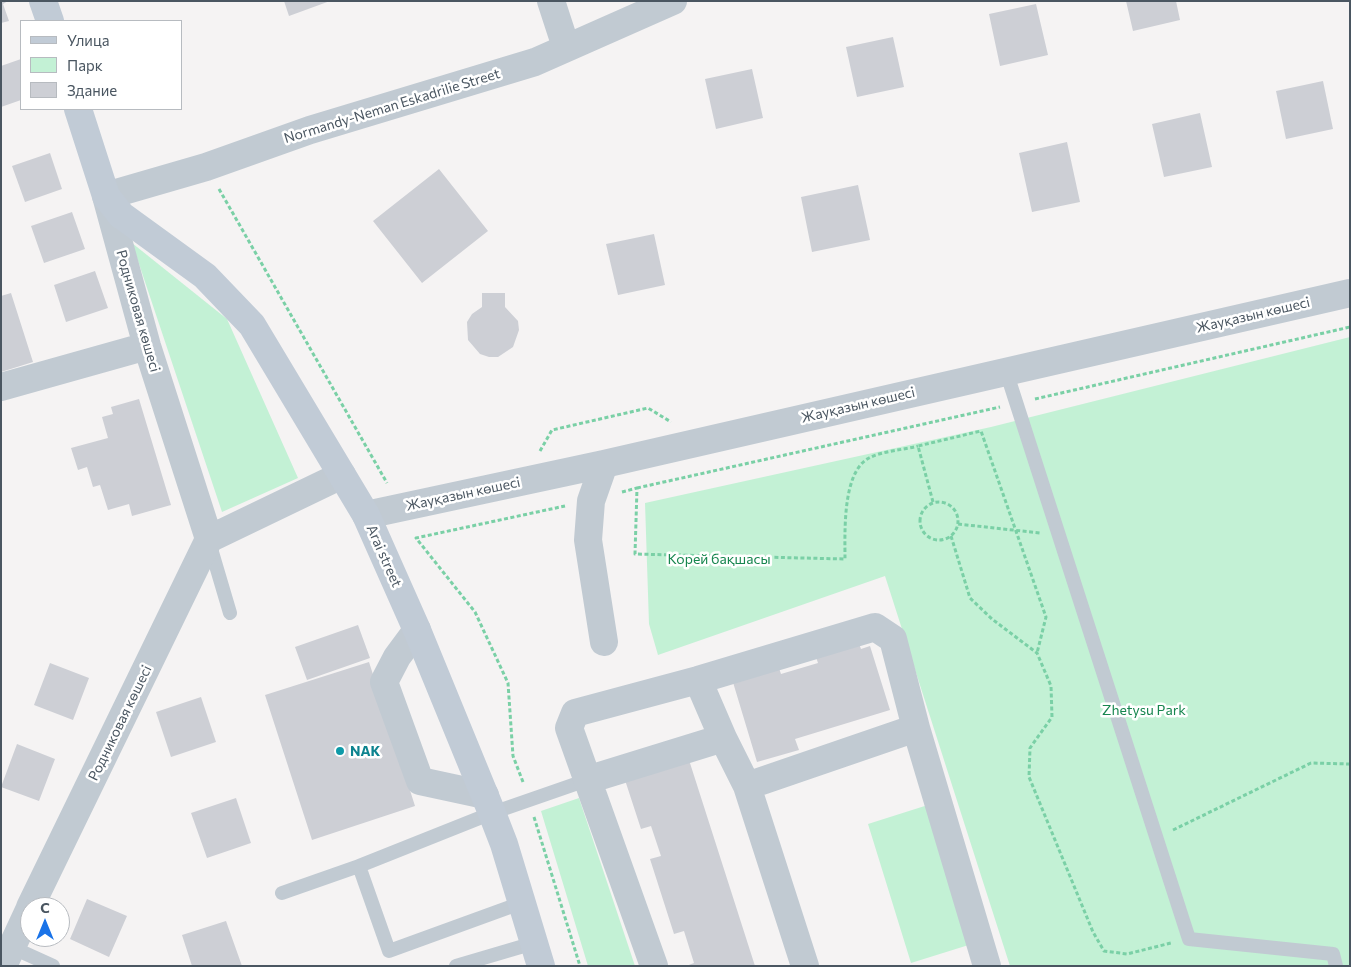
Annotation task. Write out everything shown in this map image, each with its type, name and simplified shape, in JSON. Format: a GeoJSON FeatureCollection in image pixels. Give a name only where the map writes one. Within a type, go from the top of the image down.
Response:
{"type":"FeatureCollection","features":[{"type":"Feature","properties":{"kind":"street"},"geometry":{"type":"LineString","coordinates":[[551,1],[566,46]]}},
{"type":"Feature","properties":{"kind":"street","name":"Normandy-Neman Eskadrilie Street"},"geometry":{"type":"LineString","coordinates":[[106,196],[206,167],[310,130],[535,62],[566,46],[605,32],[673,1]]}},
{"type":"Feature","properties":{"kind":"street"},"geometry":{"type":"LineString","coordinates":[[78,110],[106,196]]}},
{"type":"Feature","properties":{"kind":"street","name":"Родниковая көшесі"},"geometry":{"type":"LineString","coordinates":[[35,897],[209,539],[147,346],[106,196]]}},
{"type":"Feature","properties":{"kind":"street","name":"Arai street"},"geometry":{"type":"LineString","coordinates":[[106,196],[121,215],[205,276],[252,325],[366,515],[417,630],[488,804],[538,954]]}},
{"type":"Feature","properties":{"kind":"street","name":"Жауқазын көшесі"},"geometry":{"type":"LineString","coordinates":[[366,515],[604,464],[1350,293]]}},
{"type":"Feature","properties":{"kind":"street"},"geometry":{"type":"LineString","coordinates":[[1,388],[147,346]]}},
{"type":"Feature","properties":{"kind":"street"},"geometry":{"type":"LineString","coordinates":[[604,464],[591,501],[588,540],[604,642]]}},
{"type":"Feature","properties":{"kind":"street"},"geometry":{"type":"LineString","coordinates":[[209,539],[342,475]]}},
{"type":"Feature","properties":{"kind":"street"},"geometry":{"type":"LineString","coordinates":[[654,966],[569,728],[575,714],[698,680],[875,627],[893,639],[916,728],[988,966]]}},
{"type":"Feature","properties":{"kind":"street"},"geometry":{"type":"LineString","coordinates":[[417,630],[397,657],[384,682],[420,781],[488,804]]}},
{"type":"Feature","properties":{"kind":"street"},"geometry":{"type":"LineString","coordinates":[[698,680],[723,738],[747,786],[805,966]]}},
{"type":"Feature","properties":{"kind":"street"},"geometry":{"type":"LineString","coordinates":[[747,786],[916,728]]}},
{"type":"Feature","properties":{"kind":"street"},"geometry":{"type":"LineString","coordinates":[[587,780],[723,738]]}},
{"type":"Feature","properties":{"kind":"street","name":"Родниковая көшесі"},"geometry":{"type":"LineString","coordinates":[[7,956],[20,929]]}},
{"type":"Feature","properties":{"kind":"lane"},"geometry":{"type":"LineString","coordinates":[[1006,371],[1189,939],[1333,954],[1336,966]]}},
{"type":"Feature","properties":{"kind":"lane"},"geometry":{"type":"LineString","coordinates":[[209,539],[230,613]]}},
{"type":"Feature","properties":{"kind":"lane"},"geometry":{"type":"LineString","coordinates":[[282,892],[359,866],[488,804],[529,800],[587,780]]}},
{"type":"Feature","properties":{"kind":"lane"},"geometry":{"type":"LineString","coordinates":[[359,866],[389,951],[521,902]]}},
{"type":"Feature","properties":{"kind":"lane"},"geometry":{"type":"LineString","coordinates":[[456,966],[538,954]]}},
{"type":"Feature","properties":{"kind":"lane"},"geometry":{"type":"LineString","coordinates":[[7,956],[52,966]]}},
{"type":"Feature","properties":{"kind":"path"},"geometry":{"type":"LineString","coordinates":[[206,167],[382,478],[392,490]]}},
{"type":"Feature","properties":{"kind":"path"},"geometry":{"type":"LineString","coordinates":[[580,966],[529,800],[513,756],[508,683],[475,612],[416,538],[591,501],[637,488],[1016,404],[1350,327]]}},
{"type":"Feature","properties":{"kind":"path"},"geometry":{"type":"LineString","coordinates":[[537,457],[552,430],[648,408],[672,422],[681,420]]}},
{"type":"Feature","properties":{"kind":"path"},"geometry":{"type":"LineString","coordinates":[[637,488],[635,554],[845,559],[846,509],[854,474],[868,458],[981,432],[1046,617],[1037,653]]}},
{"type":"Feature","properties":{"kind":"path"},"geometry":{"type":"LineString","coordinates":[[918,446],[933,502]]}},
{"type":"Feature","properties":{"kind":"path"},"geometry":{"type":"LineString","coordinates":[[940,501],[952,506],[958,518],[958,524],[952,536],[946,539],[934,539],[924,532],[920,521],[921,515],[928,505],[940,501]]}},
{"type":"Feature","properties":{"kind":"path"},"geometry":{"type":"LineString","coordinates":[[958,524],[1016,532]]}},
{"type":"Feature","properties":{"kind":"path"},"geometry":{"type":"LineString","coordinates":[[952,536],[961,574],[970,598],[992,619],[1037,653],[1051,686],[1052,717],[1030,748],[1029,777],[1093,932],[1104,951],[1127,954],[1189,939]]}},
{"type":"Feature","properties":{"kind":"path"},"geometry":{"type":"LineString","coordinates":[[1156,838],[1311,763],[1350,764]]}},
{"type":"Feature","properties":{"kind":"green space"},"geometry":{"type":"Polygon","coordinates":[[[132,243],[227,319],[298,478],[222,512],[132,243]]]}},
{"type":"Feature","properties":{"kind":"green space","name":"Zhetysu Park"},"geometry":{"type":"Polygon","coordinates":[[[1350,337],[1350,966],[1010,966],[885,576],[658,655],[649,624],[645,503],[991,427],[1350,337]]]}},
{"type":"Feature","properties":{"kind":"green space"},"geometry":{"type":"Polygon","coordinates":[[[579,798],[635,966],[588,966],[541,811],[579,798]]]}},
{"type":"Feature","properties":{"kind":"green space"},"geometry":{"type":"Polygon","coordinates":[[[931,804],[975,943],[911,963],[868,824],[931,804]]]}},
{"type":"Feature","properties":{"kind":"building"},"geometry":{"type":"Polygon","coordinates":[[[1,1],[8,1],[3,4],[9,21],[1,23],[1,1]]]}},
{"type":"Feature","properties":{"kind":"building"},"geometry":{"type":"Polygon","coordinates":[[[284,1],[330,1],[289,16],[284,1]]]}},
{"type":"Feature","properties":{"kind":"building"},"geometry":{"type":"Polygon","coordinates":[[[1126,1],[1176,1],[1180,20],[1133,31],[1126,1]]]}},
{"type":"Feature","properties":{"kind":"building"},"geometry":{"type":"Polygon","coordinates":[[[1036,4],[1048,55],[1000,66],[989,14],[1036,4]]]}},
{"type":"Feature","properties":{"kind":"building"},"geometry":{"type":"Polygon","coordinates":[[[893,37],[904,87],[857,97],[846,47],[893,37]]]}},
{"type":"Feature","properties":{"kind":"building"},"geometry":{"type":"Polygon","coordinates":[[[20,59],[20,100],[1,107],[1,66],[20,59]]]}},
{"type":"Feature","properties":{"kind":"building"},"geometry":{"type":"Polygon","coordinates":[[[752,69],[763,118],[716,129],[705,79],[752,69]]]}},
{"type":"Feature","properties":{"kind":"building"},"geometry":{"type":"Polygon","coordinates":[[[1323,81],[1333,129],[1286,139],[1276,91],[1323,81]]]}},
{"type":"Feature","properties":{"kind":"building"},"geometry":{"type":"Polygon","coordinates":[[[1200,113],[1212,167],[1164,177],[1152,124],[1200,113]]]}},
{"type":"Feature","properties":{"kind":"building"},"geometry":{"type":"Polygon","coordinates":[[[1067,142],[1080,202],[1032,212],[1019,153],[1067,142]]]}},
{"type":"Feature","properties":{"kind":"building"},"geometry":{"type":"Polygon","coordinates":[[[50,153],[62,189],[25,202],[12,166],[50,153]]]}},
{"type":"Feature","properties":{"kind":"building"},"geometry":{"type":"Polygon","coordinates":[[[439,169],[488,231],[422,283],[373,221],[439,169]]]}},
{"type":"Feature","properties":{"kind":"building"},"geometry":{"type":"Polygon","coordinates":[[[858,185],[870,240],[812,252],[801,197],[858,185]]]}},
{"type":"Feature","properties":{"kind":"building"},"geometry":{"type":"Polygon","coordinates":[[[72,212],[85,249],[44,263],[31,226],[72,212]]]}},
{"type":"Feature","properties":{"kind":"building"},"geometry":{"type":"Polygon","coordinates":[[[654,234],[665,285],[618,295],[606,244],[654,234]]]}},
{"type":"Feature","properties":{"kind":"building"},"geometry":{"type":"Polygon","coordinates":[[[95,271],[108,308],[66,322],[54,285],[95,271]]]}},
{"type":"Feature","properties":{"kind":"building"},"geometry":{"type":"Polygon","coordinates":[[[11,293],[33,362],[1,372],[1,296],[11,293]]]}},
{"type":"Feature","properties":{"kind":"building"},"geometry":{"type":"Polygon","coordinates":[[[482,293],[505,293],[505,307],[518,321],[519,330],[513,347],[498,357],[480,354],[468,340],[467,322],[472,314],[482,307],[482,293]]]}},
{"type":"Feature","properties":{"kind":"building"},"geometry":{"type":"Polygon","coordinates":[[[139,399],[171,505],[132,516],[129,504],[108,510],[100,485],[93,487],[87,467],[78,470],[71,448],[108,438],[102,417],[113,414],[111,407],[139,399]]]}},
{"type":"Feature","properties":{"kind":"building"},"geometry":{"type":"Polygon","coordinates":[[[358,625],[370,658],[307,680],[295,647],[358,625]]]}},
{"type":"Feature","properties":{"kind":"building"},"geometry":{"type":"Polygon","coordinates":[[[858,641],[861,649],[870,646],[890,710],[795,739],[799,750],[757,762],[732,679],[778,665],[781,674],[818,663],[815,654],[858,641]]]}},
{"type":"Feature","properties":{"kind":"building","name":"NAK"},"geometry":{"type":"Polygon","coordinates":[[[369,662],[415,806],[312,840],[265,695],[369,662]]]}},
{"type":"Feature","properties":{"kind":"building"},"geometry":{"type":"Polygon","coordinates":[[[50,663],[89,678],[73,720],[34,705],[50,663]]]}},
{"type":"Feature","properties":{"kind":"building"},"geometry":{"type":"Polygon","coordinates":[[[201,697],[216,742],[171,757],[156,712],[201,697]]]}},
{"type":"Feature","properties":{"kind":"building"},"geometry":{"type":"Polygon","coordinates":[[[17,744],[55,759],[39,801],[1,787],[17,744]]]}},
{"type":"Feature","properties":{"kind":"building"},"geometry":{"type":"Polygon","coordinates":[[[689,760],[755,966],[686,966],[694,963],[684,931],[674,934],[650,859],[661,856],[651,826],[641,829],[625,780],[689,760]]]}},
{"type":"Feature","properties":{"kind":"building"},"geometry":{"type":"Polygon","coordinates":[[[236,798],[251,843],[207,858],[191,813],[236,798]]]}},
{"type":"Feature","properties":{"kind":"building"},"geometry":{"type":"Polygon","coordinates":[[[87,899],[127,916],[109,957],[70,939],[87,899]]]}},
{"type":"Feature","properties":{"kind":"building"},"geometry":{"type":"Polygon","coordinates":[[[226,921],[242,966],[192,966],[182,935],[226,921]]]}},
{"type":"Feature","properties":{"kind":"place","name":"NAK"},"geometry":{"type":"Point","coordinates":[340,751]}},
{"type":"Feature","properties":{"kind":"park label","name":"Корей бақшасы"},"geometry":{"type":"Point","coordinates":[719,559]}}]}
